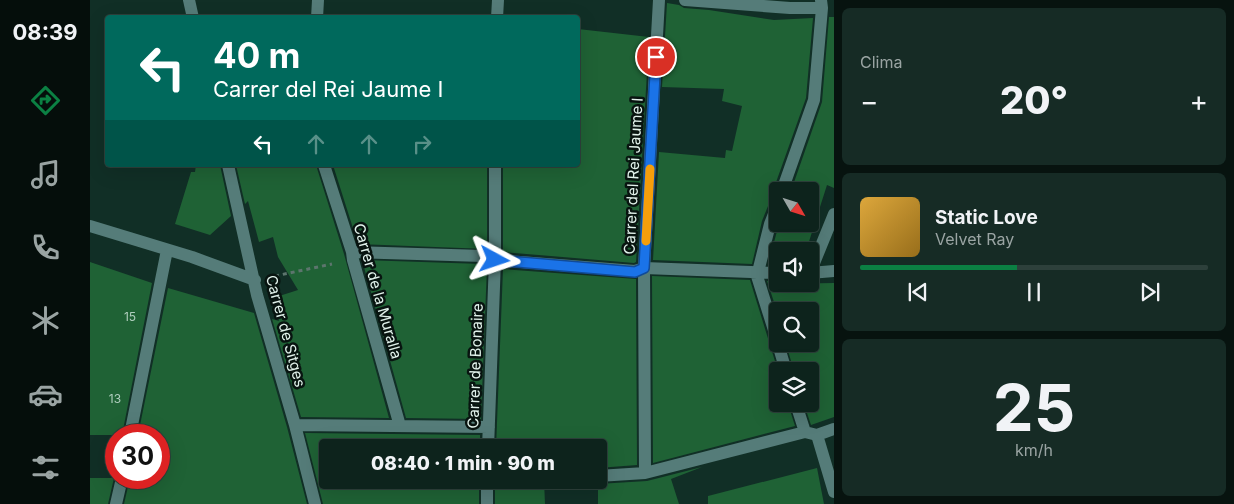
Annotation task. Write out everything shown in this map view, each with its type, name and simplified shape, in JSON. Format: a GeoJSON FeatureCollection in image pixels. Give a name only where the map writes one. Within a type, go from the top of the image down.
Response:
{"type":"FeatureCollection","features":[{"type":"Feature","properties":{"kind":"street"},"geometry":{"type":"LineString","coordinates":[[189,0],[192,15]]}},
{"type":"Feature","properties":{"kind":"street"},"geometry":{"type":"LineString","coordinates":[[317,15],[318,0]]}},
{"type":"Feature","properties":{"kind":"street"},"geometry":{"type":"LineString","coordinates":[[497,15],[498,0]]}},
{"type":"Feature","properties":{"kind":"street","name":"Carrer del Rei Jaume I"},"geometry":{"type":"LineString","coordinates":[[645,473],[644,268],[659,0]]}},
{"type":"Feature","properties":{"kind":"street"},"geometry":{"type":"LineString","coordinates":[[685,0],[790,8],[826,6]]}},
{"type":"Feature","properties":{"kind":"street"},"geometry":{"type":"LineString","coordinates":[[809,0],[826,6]]}},
{"type":"Feature","properties":{"kind":"street"},"geometry":{"type":"LineString","coordinates":[[785,182],[814,100],[826,6]]}},
{"type":"Feature","properties":{"kind":"street","name":"Carrer de Sitges"},"geometry":{"type":"LineString","coordinates":[[228,167],[257,295],[295,425],[315,504]]}},
{"type":"Feature","properties":{"kind":"street","name":"Carrer de la Muralla"},"geometry":{"type":"LineString","coordinates":[[325,167],[400,426]]}},
{"type":"Feature","properties":{"kind":"street","name":"Carrer de Bonaire"},"geometry":{"type":"LineString","coordinates":[[488,439],[495,260],[495,167]]}},
{"type":"Feature","properties":{"kind":"street"},"geometry":{"type":"LineString","coordinates":[[819,251],[834,214]]}},
{"type":"Feature","properties":{"kind":"street"},"geometry":{"type":"LineString","coordinates":[[90,226],[255,280]]}},
{"type":"Feature","properties":{"kind":"street"},"geometry":{"type":"LineString","coordinates":[[769,228],[757,276],[769,314]]}},
{"type":"Feature","properties":{"kind":"street"},"geometry":{"type":"LineString","coordinates":[[132,424],[167,250]]}},
{"type":"Feature","properties":{"kind":"street"},"geometry":{"type":"LineString","coordinates":[[352,256],[483,256],[495,260],[635,272],[644,268],[769,273]]}},
{"type":"Feature","properties":{"kind":"street"},"geometry":{"type":"LineString","coordinates":[[819,272],[834,271]]}},
{"type":"Feature","properties":{"kind":"street"},"geometry":{"type":"LineString","coordinates":[[800,412],[811,433],[834,492]]}},
{"type":"Feature","properties":{"kind":"street"},"geometry":{"type":"LineString","coordinates":[[295,425],[489,427]]}},
{"type":"Feature","properties":{"kind":"street"},"geometry":{"type":"LineString","coordinates":[[607,475],[645,473],[834,429]]}},
{"type":"Feature","properties":{"kind":"street"},"geometry":{"type":"LineString","coordinates":[[116,504],[119,489]]}},
{"type":"Feature","properties":{"kind":"street"},"geometry":{"type":"LineString","coordinates":[[486,504],[487,489]]}},
{"type":"Feature","properties":{"kind":"path"},"geometry":{"type":"LineString","coordinates":[[255,280],[352,256]]}},
{"type":"Feature","properties":{"kind":"building"},"geometry":{"type":"Polygon","coordinates":[[[667,3],[684,8],[774,20],[813,18],[806,98],[776,182],[769,182],[769,204],[762,221],[752,264],[653,260],[659,152],[725,158],[726,150],[732,151],[742,106],[722,101],[724,89],[662,87],[667,3]]]}},
{"type":"Feature","properties":{"kind":"building"},"geometry":{"type":"Polygon","coordinates":[[[829,17],[834,17],[834,188],[827,185],[819,210],[819,182],[794,182],[822,102],[829,17]]]}},
{"type":"Feature","properties":{"kind":"building"},"geometry":{"type":"Polygon","coordinates":[[[580,29],[649,37],[636,262],[503,252],[503,167],[580,167],[580,29]]]}},
{"type":"Feature","properties":{"kind":"building"},"geometry":{"type":"Polygon","coordinates":[[[196,167],[220,167],[231,216],[210,235],[175,224],[191,172],[195,172],[196,167]]]}},
{"type":"Feature","properties":{"kind":"building"},"geometry":{"type":"Polygon","coordinates":[[[236,167],[317,167],[344,254],[389,418],[301,417],[272,319],[279,321],[273,298],[298,290],[278,257],[273,237],[259,242],[248,201],[245,204],[236,167]]]}},
{"type":"Feature","properties":{"kind":"building"},"geometry":{"type":"Polygon","coordinates":[[[334,167],[487,167],[487,249],[358,244],[334,167]]]}},
{"type":"Feature","properties":{"kind":"building"},"geometry":{"type":"Polygon","coordinates":[[[777,232],[812,232],[809,242],[774,242],[777,232]]]}},
{"type":"Feature","properties":{"kind":"building"},"geometry":{"type":"Polygon","coordinates":[[[362,260],[482,264],[487,266],[481,419],[406,418],[362,260]]]}},
{"type":"Feature","properties":{"kind":"building"},"geometry":{"type":"Polygon","coordinates":[[[90,262],[152,283],[124,424],[105,424],[105,435],[90,435],[90,262]]]}},
{"type":"Feature","properties":{"kind":"building"},"geometry":{"type":"Polygon","coordinates":[[[503,269],[636,279],[637,465],[607,467],[607,439],[496,439],[503,269]]]}},
{"type":"Feature","properties":{"kind":"building"},"geometry":{"type":"Polygon","coordinates":[[[652,276],[750,280],[769,342],[769,352],[772,352],[775,362],[769,362],[769,412],[791,412],[795,426],[653,463],[652,276]]]}},
{"type":"Feature","properties":{"kind":"building"},"geometry":{"type":"Polygon","coordinates":[[[819,283],[834,283],[834,417],[811,425],[807,412],[819,412],[819,362],[791,362],[788,352],[819,352],[819,302],[774,302],[771,292],[819,292],[819,283]]]}},
{"type":"Feature","properties":{"kind":"building"},"geometry":{"type":"Polygon","coordinates":[[[168,288],[254,313],[307,504],[124,504],[127,489],[170,489],[170,424],[140,424],[168,288]]]}},
{"type":"Feature","properties":{"kind":"building"},"geometry":{"type":"Polygon","coordinates":[[[305,433],[480,435],[480,439],[319,439],[319,488],[305,433]]]}},
{"type":"Feature","properties":{"kind":"building"},"geometry":{"type":"Polygon","coordinates":[[[702,467],[671,479],[679,504],[598,504],[598,489],[607,489],[607,483],[647,481],[702,467]]]}},
{"type":"Feature","properties":{"kind":"building"},"geometry":{"type":"Polygon","coordinates":[[[817,468],[824,504],[708,504],[708,496],[817,468]]]}},
{"type":"Feature","properties":{"kind":"building"},"geometry":{"type":"Polygon","coordinates":[[[90,478],[105,478],[105,489],[111,489],[108,504],[90,504],[90,478]]]}},
{"type":"Feature","properties":{"kind":"building"},"geometry":{"type":"Polygon","coordinates":[[[319,489],[479,489],[479,504],[323,504],[319,489]]]}},
{"type":"Feature","properties":{"kind":"building"},"geometry":{"type":"Polygon","coordinates":[[[544,489],[545,504],[495,504],[495,490],[544,489]]]}},
{"type":"Feature","properties":{"kind":"slow traffic"},"geometry":{"type":"LineString","coordinates":[[646,241],[650,169]]}},
{"type":"Feature","properties":{"kind":"route"},"geometry":{"type":"LineString","coordinates":[[495,260],[635,272],[644,268],[656,57]]}}]}
